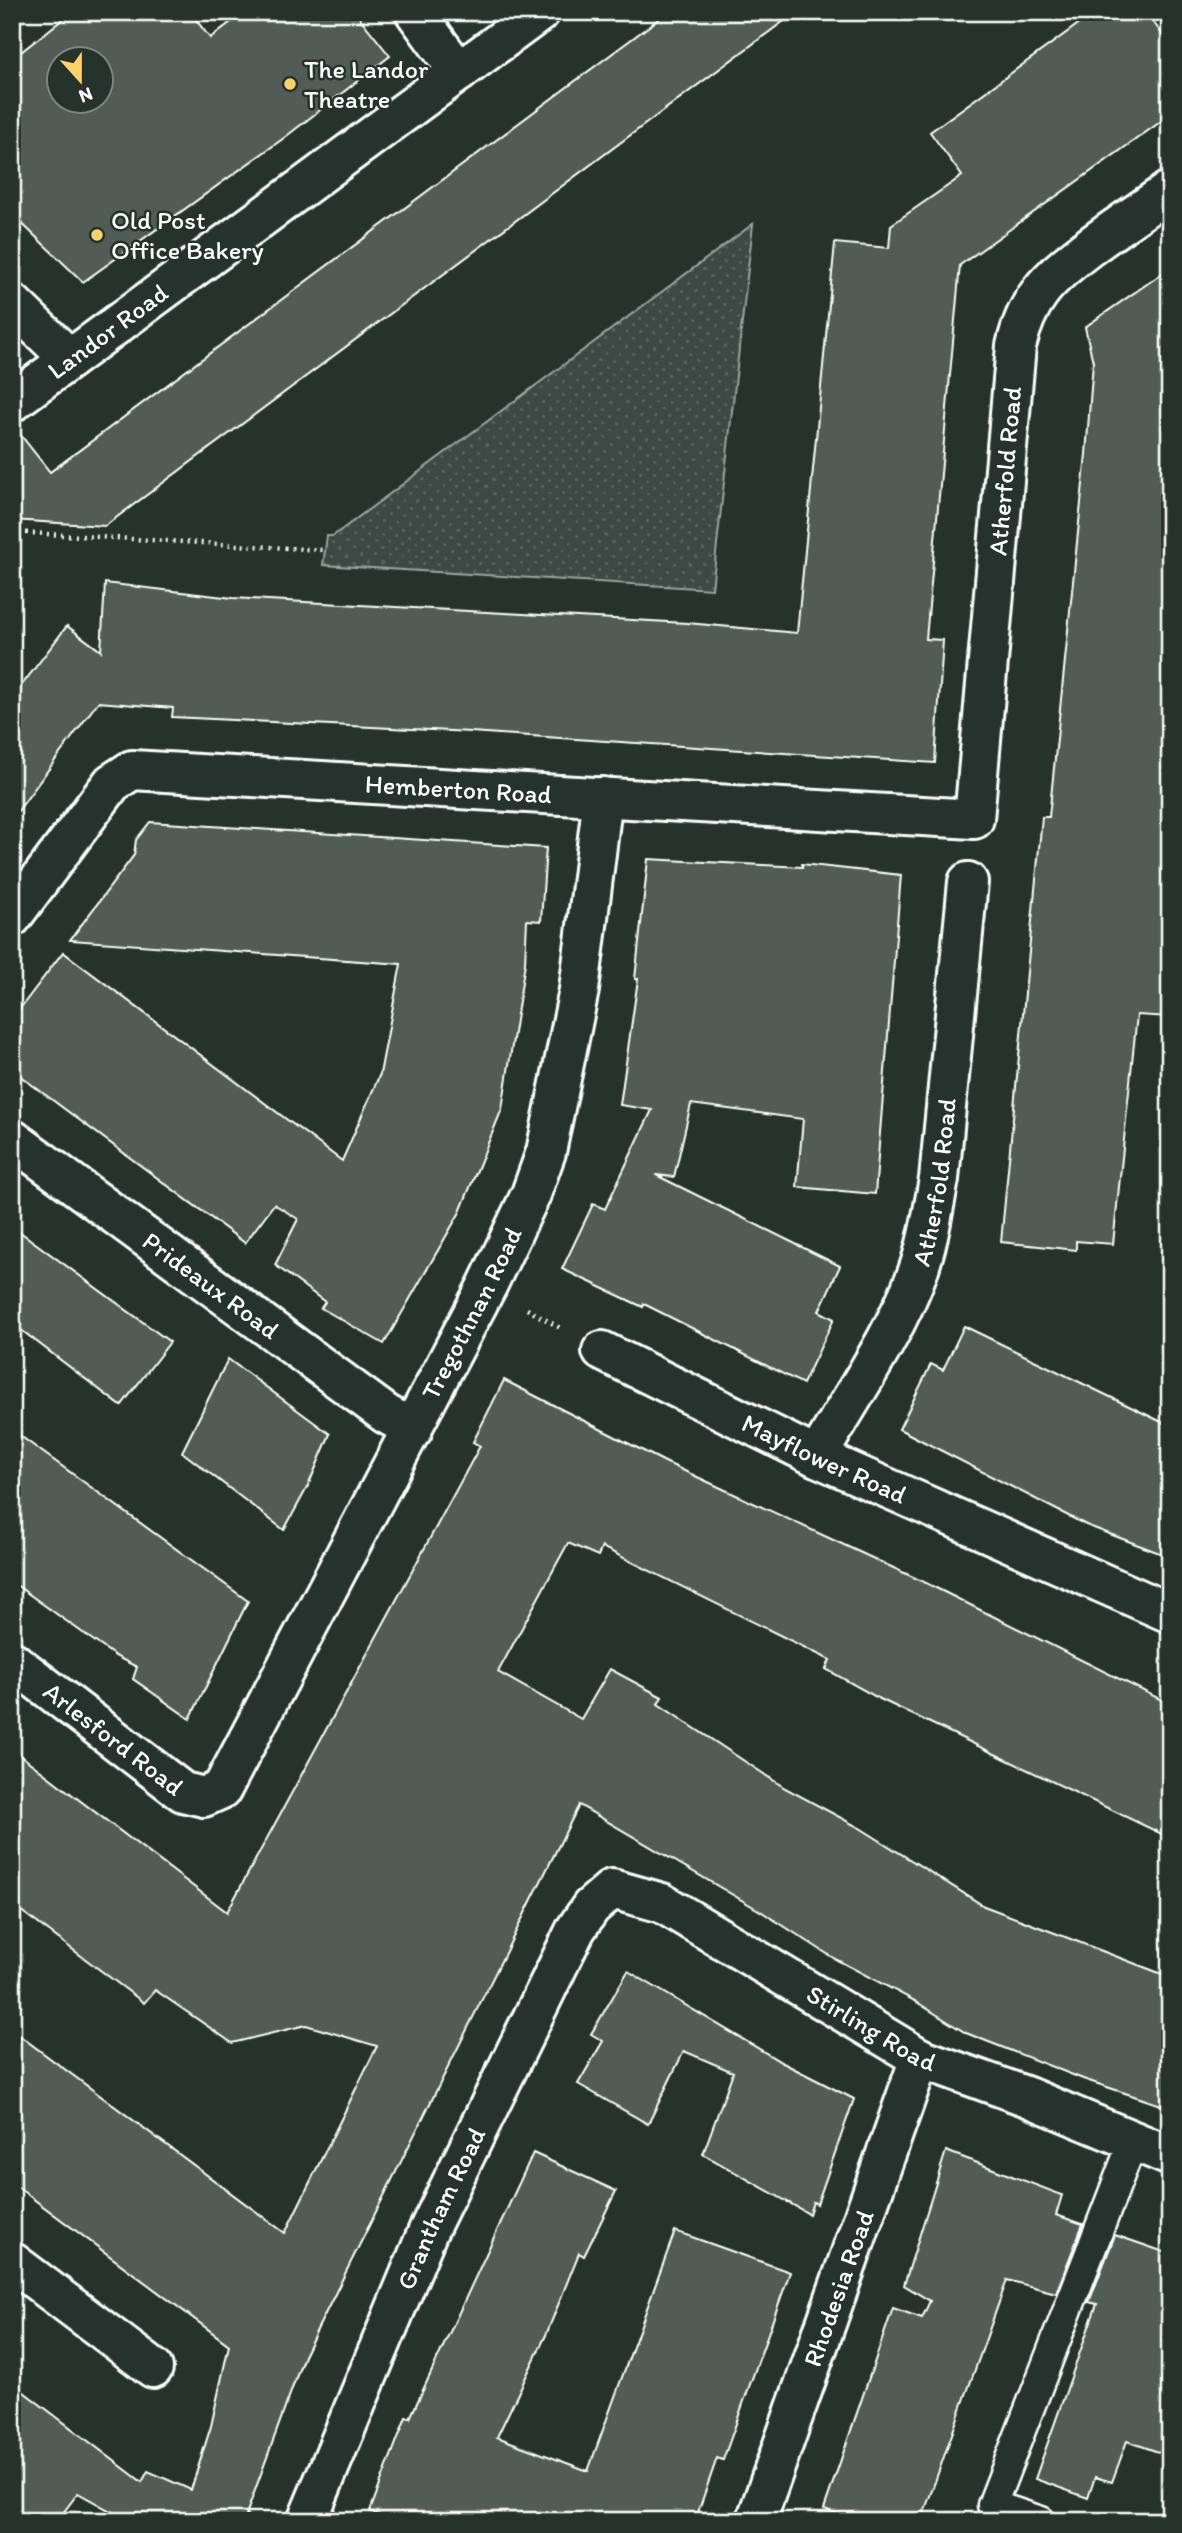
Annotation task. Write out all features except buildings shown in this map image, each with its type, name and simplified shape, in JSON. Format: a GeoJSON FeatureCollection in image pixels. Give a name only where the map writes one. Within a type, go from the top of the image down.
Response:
{"type":"FeatureCollection","features":[{"type":"Feature","properties":{"kind":"street"},"geometry":{"type":"LineString","coordinates":[[415,12],[459,72]]}},
{"type":"Feature","properties":{"kind":"street","name":"Landor Road"},"geometry":{"type":"LineString","coordinates":[[12,402],[540,12]]}},
{"type":"Feature","properties":{"kind":"street","name":"Atherfold Road"},"geometry":{"type":"LineString","coordinates":[[974,819],[1016,346],[1024,317],[1041,289],[1066,267],[1170,191]]}},
{"type":"Feature","properties":{"kind":"street"},"geometry":{"type":"LineString","coordinates":[[12,303],[70,359]]}},
{"type":"Feature","properties":{"kind":"street","name":"Hemberton Road"},"geometry":{"type":"LineString","coordinates":[[12,917],[112,783],[132,771],[974,819]]}},
{"type":"Feature","properties":{"kind":"street","name":"Tregothnan Road"},"geometry":{"type":"LineString","coordinates":[[222,1789],[413,1429],[531,1194],[546,1152],[579,989],[603,797]]}},
{"type":"Feature","properties":{"kind":"street","name":"Atherfold Road"},"geometry":{"type":"LineString","coordinates":[[817,1457],[901,1312],[918,1272],[939,1179],[968,881]]}},
{"type":"Feature","properties":{"kind":"street","name":"Prideaux Road"},"geometry":{"type":"LineString","coordinates":[[12,1139],[386,1414],[413,1429]]}},
{"type":"Feature","properties":{"kind":"street","name":"Mayflower Road"},"geometry":{"type":"LineString","coordinates":[[602,1351],[817,1457],[1170,1613]]}},
{"type":"Feature","properties":{"kind":"street","name":"Arlesford Road"},"geometry":{"type":"LineString","coordinates":[[12,1661],[183,1792],[204,1797],[222,1789]]}},
{"type":"Feature","properties":{"kind":"street","name":"Stirling Road"},"geometry":{"type":"LineString","coordinates":[[592,1907],[612,1889],[662,1903],[920,2058],[1134,2139],[1170,2156]]}},
{"type":"Feature","properties":{"kind":"street","name":"Grantham Road"},"geometry":{"type":"LineString","coordinates":[[307,2521],[428,2231],[576,1929],[592,1907]]}},
{"type":"Feature","properties":{"kind":"street","name":"Rhodesia Road"},"geometry":{"type":"LineString","coordinates":[[756,2521],[920,2058]]}},
{"type":"Feature","properties":{"kind":"street"},"geometry":{"type":"LineString","coordinates":[[12,2262],[153,2368]]}},
{"type":"Feature","properties":{"kind":"lane"},"geometry":{"type":"LineString","coordinates":[[1041,2521],[992,2505],[1134,2139]]}},
{"type":"Feature","properties":{"kind":"path"},"geometry":{"type":"LineString","coordinates":[[12,532],[322,550]]}},
{"type":"Feature","properties":{"kind":"path"},"geometry":{"type":"LineString","coordinates":[[487,1286],[602,1351]]}},
{"type":"Feature","properties":{"kind":"shaded area"},"geometry":{"type":"Polygon","coordinates":[[[753,224],[712,589],[323,565],[327,536],[333,536],[753,224]]]}},
{"type":"Feature","properties":{"kind":"place","name":"The Landor Theatre"},"geometry":{"type":"Point","coordinates":[290,84]}},
{"type":"Feature","properties":{"kind":"place","name":"Old Post Office Bakery"},"geometry":{"type":"Point","coordinates":[97,235]}}]}
